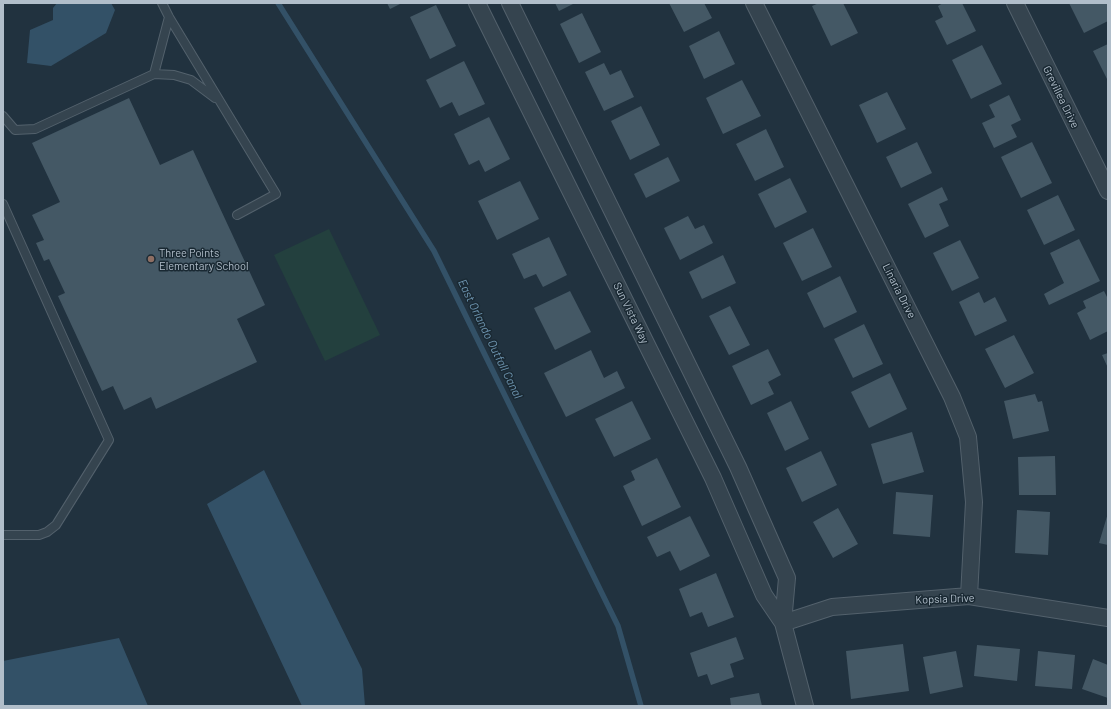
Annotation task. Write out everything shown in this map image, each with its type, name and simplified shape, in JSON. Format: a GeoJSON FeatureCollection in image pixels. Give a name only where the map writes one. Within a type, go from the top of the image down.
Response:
{"type":"FeatureCollection","features":[{"type":"Feature","properties":{"kind":"street","name":"Sun Vista Way"},"geometry":{"type":"LineString","coordinates":[[477,3],[713,478],[764,595],[783,623]]}},
{"type":"Feature","properties":{"kind":"street","name":"Sun Vista Way"},"geometry":{"type":"LineString","coordinates":[[510,3],[741,474],[786,578],[783,623],[805,706]]}},
{"type":"Feature","properties":{"kind":"street","name":"Linaria Drive"},"geometry":{"type":"LineString","coordinates":[[754,3],[952,397],[968,437],[974,502],[969,596]]}},
{"type":"Feature","properties":{"kind":"street","name":"Grevillea Drive"},"geometry":{"type":"LineString","coordinates":[[1015,3],[1108,191]]}},
{"type":"Feature","properties":{"kind":"street","name":"Kopsia Drive"},"geometry":{"type":"LineString","coordinates":[[783,623],[832,607],[969,596],[1108,618]]}},
{"type":"Feature","properties":{"kind":"lane"},"geometry":{"type":"LineString","coordinates":[[162,3],[219,101],[276,194],[237,215]]}},
{"type":"Feature","properties":{"kind":"lane"},"geometry":{"type":"LineString","coordinates":[[154,74],[169,17]]}},
{"type":"Feature","properties":{"kind":"lane"},"geometry":{"type":"LineString","coordinates":[[3,116],[15,130],[35,129],[154,74],[174,75],[191,80],[219,101]]}},
{"type":"Feature","properties":{"kind":"lane"},"geometry":{"type":"LineString","coordinates":[[3,204],[109,440],[56,524],[47,532],[39,535],[3,535]]}},
{"type":"Feature","properties":{"kind":"green space"},"geometry":{"type":"Polygon","coordinates":[[[329,229],[380,335],[325,361],[274,255],[329,229]]]}},
{"type":"Feature","properties":{"kind":"water"},"geometry":{"type":"Polygon","coordinates":[[[57,3],[111,3],[115,10],[106,33],[51,66],[27,63],[30,30],[53,20],[53,8],[57,3]]]}},
{"type":"Feature","properties":{"kind":"water"},"geometry":{"type":"Polygon","coordinates":[[[264,470],[362,669],[365,706],[302,706],[207,504],[264,470]]]}},
{"type":"Feature","properties":{"kind":"water"},"geometry":{"type":"Polygon","coordinates":[[[119,638],[148,706],[3,706],[3,661],[119,638]]]}},
{"type":"Feature","properties":{"kind":"building"},"geometry":{"type":"Polygon","coordinates":[[[387,3],[402,3],[390,9],[387,3]]]}},
{"type":"Feature","properties":{"kind":"building"},"geometry":{"type":"Polygon","coordinates":[[[555,3],[575,3],[559,11],[555,3]]]}},
{"type":"Feature","properties":{"kind":"building"},"geometry":{"type":"Polygon","coordinates":[[[669,3],[704,3],[712,18],[684,32],[669,3]]]}},
{"type":"Feature","properties":{"kind":"building"},"geometry":{"type":"Polygon","coordinates":[[[819,3],[843,3],[858,33],[831,46],[812,6],[819,3]]]}},
{"type":"Feature","properties":{"kind":"building"},"geometry":{"type":"Polygon","coordinates":[[[943,3],[962,3],[976,31],[947,45],[935,21],[943,17],[938,6],[943,3]]]}},
{"type":"Feature","properties":{"kind":"building"},"geometry":{"type":"Polygon","coordinates":[[[1069,3],[1108,3],[1108,21],[1084,33],[1069,3]]]}},
{"type":"Feature","properties":{"kind":"building"},"geometry":{"type":"Polygon","coordinates":[[[436,5],[456,46],[430,59],[410,17],[436,5]]]}},
{"type":"Feature","properties":{"kind":"building"},"geometry":{"type":"Polygon","coordinates":[[[582,13],[601,52],[579,63],[560,24],[582,13]]]}},
{"type":"Feature","properties":{"kind":"building"},"geometry":{"type":"Polygon","coordinates":[[[719,31],[735,64],[704,79],[689,46],[719,31]]]}},
{"type":"Feature","properties":{"kind":"building"},"geometry":{"type":"Polygon","coordinates":[[[1108,44],[1108,81],[1093,51],[1108,44]]]}},
{"type":"Feature","properties":{"kind":"building"},"geometry":{"type":"Polygon","coordinates":[[[982,45],[1002,84],[971,99],[952,60],[982,45]]]}},
{"type":"Feature","properties":{"kind":"building"},"geometry":{"type":"Polygon","coordinates":[[[464,61],[485,104],[459,116],[452,102],[440,108],[426,80],[464,61]]]}},
{"type":"Feature","properties":{"kind":"building"},"geometry":{"type":"Polygon","coordinates":[[[604,63],[610,75],[621,70],[634,97],[604,111],[585,72],[604,63]]]}},
{"type":"Feature","properties":{"kind":"building"},"geometry":{"type":"Polygon","coordinates":[[[742,80],[761,116],[723,134],[706,98],[742,80]]]}},
{"type":"Feature","properties":{"kind":"building"},"geometry":{"type":"Polygon","coordinates":[[[887,92],[906,129],[877,143],[859,105],[887,92]]]}},
{"type":"Feature","properties":{"kind":"building"},"geometry":{"type":"Polygon","coordinates":[[[1009,95],[1021,120],[1011,125],[1017,137],[994,148],[982,123],[995,117],[989,105],[1009,95]]]}},
{"type":"Feature","properties":{"kind":"building"},"geometry":{"type":"Polygon","coordinates":[[[129,98],[160,165],[193,150],[265,305],[237,319],[257,362],[156,409],[151,397],[124,410],[113,386],[102,391],[58,296],[65,293],[49,259],[44,261],[36,243],[44,240],[32,215],[60,202],[32,143],[129,98]]]}},
{"type":"Feature","properties":{"kind":"building"},"geometry":{"type":"Polygon","coordinates":[[[641,106],[660,145],[630,160],[611,121],[641,106]]]}},
{"type":"Feature","properties":{"kind":"building"},"geometry":{"type":"Polygon","coordinates":[[[489,117],[510,159],[485,172],[479,160],[469,165],[454,134],[489,117]]]}},
{"type":"Feature","properties":{"kind":"building"},"geometry":{"type":"Polygon","coordinates":[[[766,129],[784,167],[755,181],[736,144],[766,129]]]}},
{"type":"Feature","properties":{"kind":"building"},"geometry":{"type":"Polygon","coordinates":[[[917,142],[932,173],[901,188],[886,157],[917,142]]]}},
{"type":"Feature","properties":{"kind":"building"},"geometry":{"type":"Polygon","coordinates":[[[1032,142],[1052,183],[1021,198],[1001,157],[1032,142]]]}},
{"type":"Feature","properties":{"kind":"building"},"geometry":{"type":"Polygon","coordinates":[[[668,157],[680,181],[646,198],[634,174],[668,157]]]}},
{"type":"Feature","properties":{"kind":"building"},"geometry":{"type":"Polygon","coordinates":[[[790,178],[807,212],[775,228],[758,194],[790,178]]]}},
{"type":"Feature","properties":{"kind":"building"},"geometry":{"type":"Polygon","coordinates":[[[520,181],[539,219],[497,240],[478,201],[520,181]]]}},
{"type":"Feature","properties":{"kind":"building"},"geometry":{"type":"Polygon","coordinates":[[[942,187],[948,200],[939,204],[949,226],[925,238],[908,204],[942,187]]]}},
{"type":"Feature","properties":{"kind":"building"},"geometry":{"type":"Polygon","coordinates":[[[1058,195],[1075,230],[1044,245],[1027,210],[1058,195]]]}},
{"type":"Feature","properties":{"kind":"building"},"geometry":{"type":"Polygon","coordinates":[[[688,216],[695,229],[704,225],[713,243],[680,260],[664,228],[688,216]]]}},
{"type":"Feature","properties":{"kind":"building"},"geometry":{"type":"Polygon","coordinates":[[[813,228],[832,267],[802,281],[783,243],[813,228]]]}},
{"type":"Feature","properties":{"kind":"building"},"geometry":{"type":"Polygon","coordinates":[[[549,237],[567,275],[543,287],[536,274],[524,279],[512,254],[549,237]]]}},
{"type":"Feature","properties":{"kind":"building"},"geometry":{"type":"Polygon","coordinates":[[[1079,239],[1100,281],[1049,305],[1044,294],[1064,283],[1050,253],[1079,239]]]}},
{"type":"Feature","properties":{"kind":"building"},"geometry":{"type":"Polygon","coordinates":[[[960,240],[979,278],[952,291],[933,253],[960,240]]]}},
{"type":"Feature","properties":{"kind":"building"},"geometry":{"type":"Polygon","coordinates":[[[723,255],[736,283],[702,299],[689,272],[723,255]]]}},
{"type":"Feature","properties":{"kind":"building"},"geometry":{"type":"Polygon","coordinates":[[[840,276],[857,312],[824,328],[807,293],[840,276]]]}},
{"type":"Feature","properties":{"kind":"building"},"geometry":{"type":"Polygon","coordinates":[[[570,291],[591,332],[555,350],[534,308],[570,291]]]}},
{"type":"Feature","properties":{"kind":"building"},"geometry":{"type":"Polygon","coordinates":[[[1104,291],[1108,299],[1108,331],[1090,340],[1077,313],[1086,308],[1083,301],[1104,291]]]}},
{"type":"Feature","properties":{"kind":"building"},"geometry":{"type":"Polygon","coordinates":[[[979,292],[984,303],[995,297],[1007,321],[975,336],[959,302],[979,292]]]}},
{"type":"Feature","properties":{"kind":"building"},"geometry":{"type":"Polygon","coordinates":[[[730,306],[750,345],[729,355],[709,316],[730,306]]]}},
{"type":"Feature","properties":{"kind":"building"},"geometry":{"type":"Polygon","coordinates":[[[864,324],[883,364],[853,378],[834,339],[864,324]]]}},
{"type":"Feature","properties":{"kind":"building"},"geometry":{"type":"Polygon","coordinates":[[[1014,335],[1034,373],[1005,388],[985,349],[1014,335]]]}},
{"type":"Feature","properties":{"kind":"building"},"geometry":{"type":"Polygon","coordinates":[[[768,349],[781,375],[768,382],[774,394],[751,405],[732,366],[768,349]]]}},
{"type":"Feature","properties":{"kind":"building"},"geometry":{"type":"Polygon","coordinates":[[[591,350],[604,378],[617,371],[625,388],[566,417],[544,373],[591,350]]]}},
{"type":"Feature","properties":{"kind":"building"},"geometry":{"type":"Polygon","coordinates":[[[1108,353],[1108,368],[1102,355],[1108,353]]]}},
{"type":"Feature","properties":{"kind":"building"},"geometry":{"type":"Polygon","coordinates":[[[890,373],[907,409],[869,428],[851,392],[890,373]]]}},
{"type":"Feature","properties":{"kind":"building"},"geometry":{"type":"Polygon","coordinates":[[[1035,394],[1038,402],[1042,401],[1049,431],[1013,439],[1004,401],[1035,394]]]}},
{"type":"Feature","properties":{"kind":"building"},"geometry":{"type":"Polygon","coordinates":[[[632,401],[651,439],[614,457],[595,419],[632,401]]]}},
{"type":"Feature","properties":{"kind":"building"},"geometry":{"type":"Polygon","coordinates":[[[791,401],[809,439],[785,451],[767,413],[791,401]]]}},
{"type":"Feature","properties":{"kind":"building"},"geometry":{"type":"Polygon","coordinates":[[[912,432],[924,472],[883,484],[871,444],[912,432]]]}},
{"type":"Feature","properties":{"kind":"building"},"geometry":{"type":"Polygon","coordinates":[[[821,451],[837,485],[802,502],[786,468],[821,451]]]}},
{"type":"Feature","properties":{"kind":"building"},"geometry":{"type":"Polygon","coordinates":[[[1055,456],[1056,495],[1019,495],[1018,457],[1055,456]]]}},
{"type":"Feature","properties":{"kind":"building"},"geometry":{"type":"Polygon","coordinates":[[[657,458],[681,507],[642,526],[623,486],[635,480],[631,471],[657,458]]]}},
{"type":"Feature","properties":{"kind":"building"},"geometry":{"type":"Polygon","coordinates":[[[896,492],[933,495],[930,537],[893,534],[896,492]]]}},
{"type":"Feature","properties":{"kind":"building"},"geometry":{"type":"Polygon","coordinates":[[[838,508],[858,544],[833,558],[813,522],[838,508]]]}},
{"type":"Feature","properties":{"kind":"building"},"geometry":{"type":"Polygon","coordinates":[[[1017,510],[1050,512],[1048,555],[1015,553],[1017,510]]]}},
{"type":"Feature","properties":{"kind":"building"},"geometry":{"type":"Polygon","coordinates":[[[1108,513],[1108,545],[1099,543],[1108,513]]]}},
{"type":"Feature","properties":{"kind":"building"},"geometry":{"type":"Polygon","coordinates":[[[690,516],[710,556],[680,571],[670,551],[657,557],[647,537],[690,516]]]}},
{"type":"Feature","properties":{"kind":"building"},"geometry":{"type":"Polygon","coordinates":[[[716,573],[734,617],[708,627],[702,612],[690,617],[679,589],[716,573]]]}},
{"type":"Feature","properties":{"kind":"building"},"geometry":{"type":"Polygon","coordinates":[[[736,637],[744,659],[730,664],[734,677],[711,685],[707,674],[698,677],[690,653],[736,637]]]}},
{"type":"Feature","properties":{"kind":"building"},"geometry":{"type":"Polygon","coordinates":[[[903,644],[909,691],[851,699],[846,651],[903,644]]]}},
{"type":"Feature","properties":{"kind":"building"},"geometry":{"type":"Polygon","coordinates":[[[977,645],[1020,649],[1017,681],[974,676],[977,645]]]}},
{"type":"Feature","properties":{"kind":"building"},"geometry":{"type":"Polygon","coordinates":[[[956,651],[963,687],[930,694],[923,657],[956,651]]]}},
{"type":"Feature","properties":{"kind":"building"},"geometry":{"type":"Polygon","coordinates":[[[1038,651],[1075,655],[1072,689],[1035,686],[1038,651]]]}},
{"type":"Feature","properties":{"kind":"building"},"geometry":{"type":"Polygon","coordinates":[[[1093,659],[1108,665],[1108,698],[1082,689],[1093,659]]]}},
{"type":"Feature","properties":{"kind":"building"},"geometry":{"type":"Polygon","coordinates":[[[759,693],[762,706],[731,706],[730,698],[759,693]]]}},
{"type":"Feature","properties":{"kind":"waterway","name":"East Orlando Outfall Canal"},"geometry":{"type":"LineString","coordinates":[[278,3],[434,251],[618,626],[641,706]]}},
{"type":"Feature","properties":{"kind":"place","name":"Three Points Elementary School"},"geometry":{"type":"Point","coordinates":[151,259]}}]}
